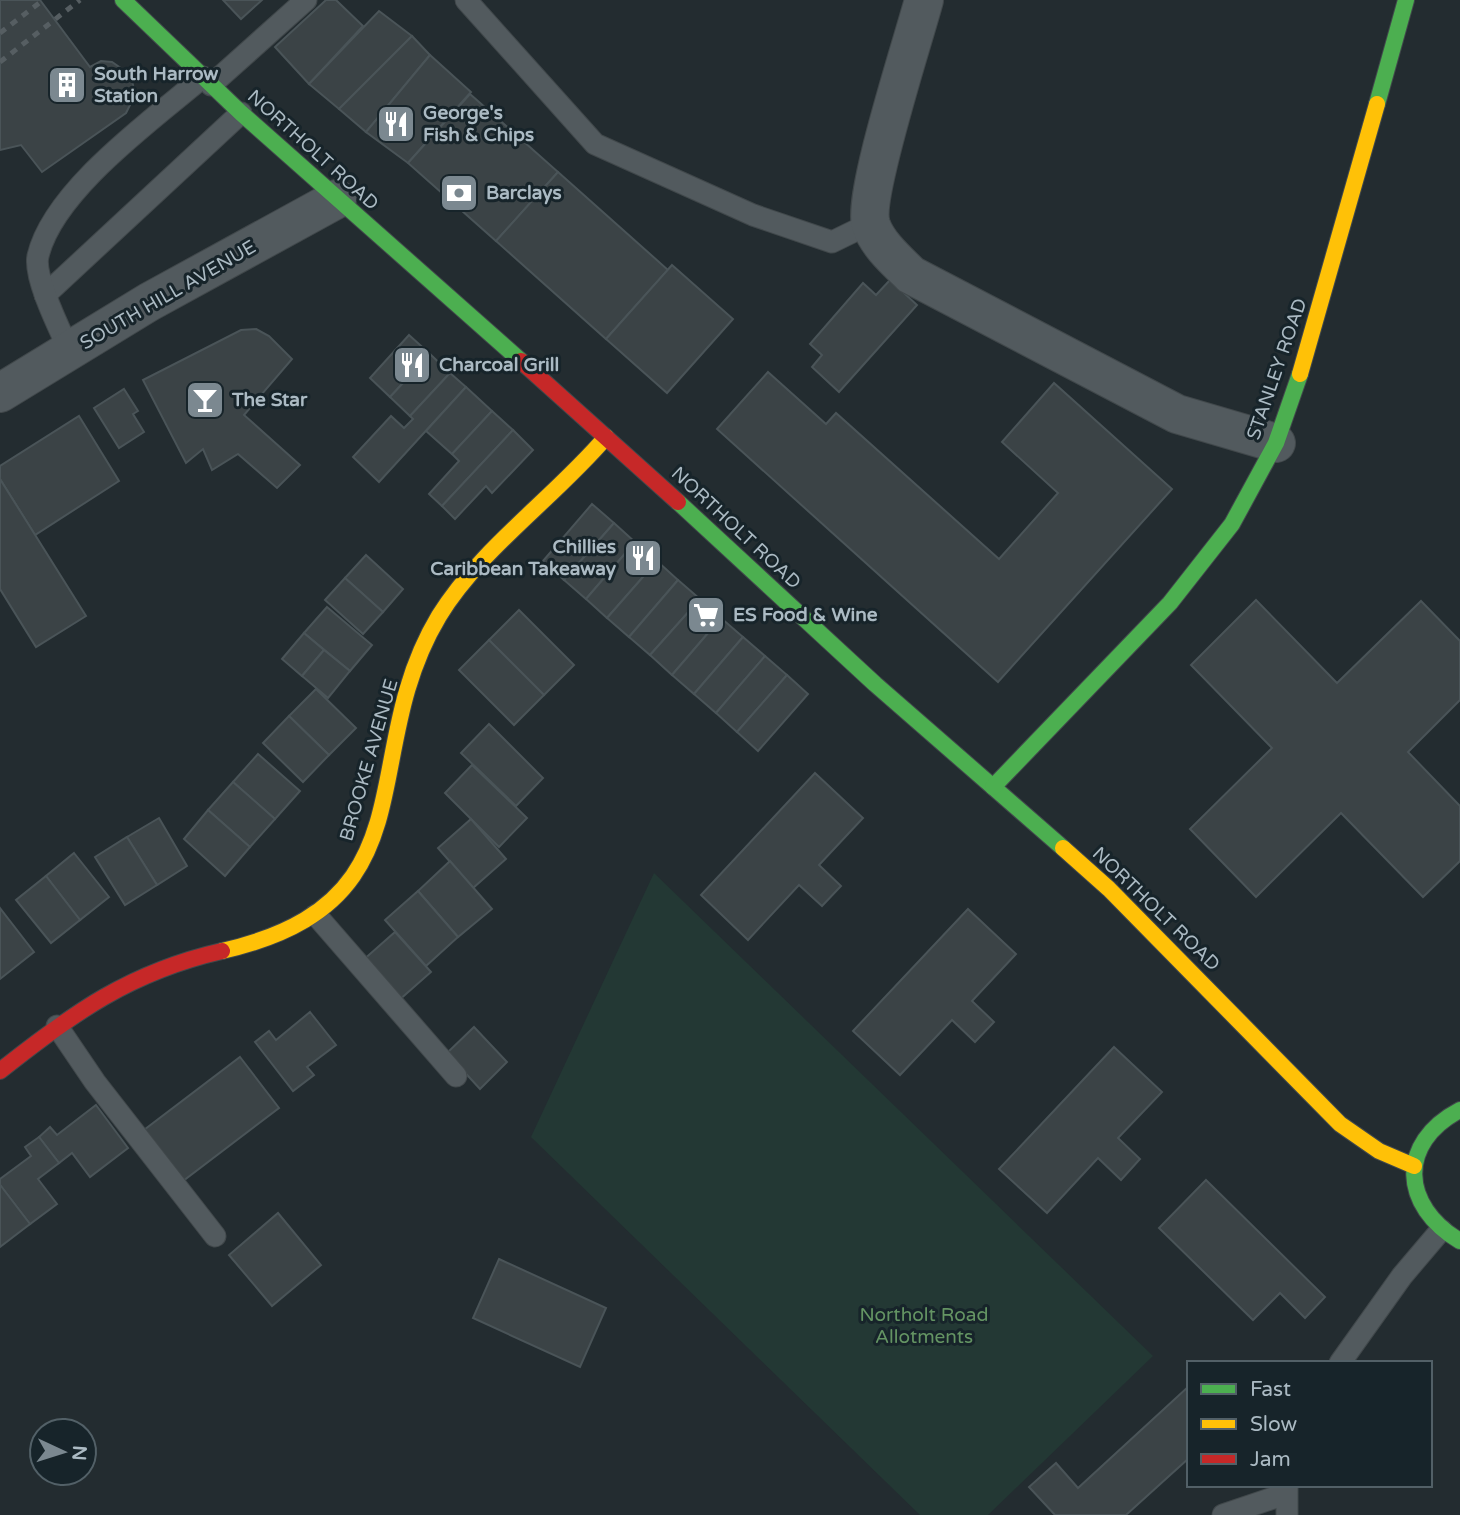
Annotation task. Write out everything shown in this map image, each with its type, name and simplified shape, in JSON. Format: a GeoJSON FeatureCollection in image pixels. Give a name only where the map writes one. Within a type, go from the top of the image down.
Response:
{"type":"FeatureCollection","features":[{"type":"Feature","properties":{"kind":"main road","name":"NORTHOLT ROAD"},"geometry":{"type":"LineString","coordinates":[[123,0],[241,113],[606,437],[875,684],[1109,889],[1340,1124],[1379,1151],[1414,1166]]}},
{"type":"Feature","properties":{"kind":"main road","name":"STANLEY ROAD"},"geometry":{"type":"LineString","coordinates":[[993,787],[1170,603],[1232,524],[1276,443],[1307,356],[1406,0]]}},
{"type":"Feature","properties":{"kind":"main road","name":"BROOKE AVENUE"},"geometry":{"type":"LineString","coordinates":[[0,1071],[57,1026],[141,975],[203,954],[245,947],[281,935],[316,915],[357,873],[378,818],[391,753],[427,638],[465,578],[570,478],[606,437]]}},
{"type":"Feature","properties":{"kind":"main road"},"geometry":{"type":"LineString","coordinates":[[1460,1110],[1436,1124],[1422,1143],[1414,1166],[1419,1203],[1441,1230],[1460,1241]]}},
{"type":"Feature","properties":{"kind":"street"},"geometry":{"type":"LineString","coordinates":[[924,0],[873,185],[871,223],[887,252],[911,275],[1177,414],[1276,443]]}},
{"type":"Feature","properties":{"kind":"street","name":"SOUTH HILL AVENUE"},"geometry":{"type":"LineString","coordinates":[[0,393],[149,302],[337,199]]}},
{"type":"Feature","properties":{"kind":"lane"},"geometry":{"type":"LineString","coordinates":[[70,352],[45,295],[37,258],[59,210],[123,144],[207,81],[306,0]]}},
{"type":"Feature","properties":{"kind":"lane"},"geometry":{"type":"LineString","coordinates":[[466,0],[596,144],[753,215],[832,242],[871,223]]}},
{"type":"Feature","properties":{"kind":"lane"},"geometry":{"type":"LineString","coordinates":[[45,295],[241,113]]}},
{"type":"Feature","properties":{"kind":"lane"},"geometry":{"type":"LineString","coordinates":[[316,915],[456,1076]]}},
{"type":"Feature","properties":{"kind":"lane"},"geometry":{"type":"LineString","coordinates":[[57,1026],[95,1082],[215,1237]]}},
{"type":"Feature","properties":{"kind":"lane"},"geometry":{"type":"LineString","coordinates":[[1341,1361],[1402,1276],[1441,1230]]}},
{"type":"Feature","properties":{"kind":"lane"},"geometry":{"type":"LineString","coordinates":[[1223,1515],[1286,1498]]}},
{"type":"Feature","properties":{"kind":"green space","name":"Northolt Road Allotments"},"geometry":{"type":"Polygon","coordinates":[[[654,873],[1153,1356],[988,1515],[920,1515],[531,1137],[654,873]]]}},
{"type":"Feature","properties":{"kind":"building","name":"South Harrow Station"},"geometry":{"type":"Polygon","coordinates":[[[0,0],[40,0],[90,67],[101,61],[112,62],[131,75],[135,95],[126,113],[42,172],[21,145],[0,150],[0,0]]]}},
{"type":"Feature","properties":{"kind":"building"},"geometry":{"type":"Polygon","coordinates":[[[223,0],[262,0],[241,19],[223,0]]]}},
{"type":"Feature","properties":{"kind":"building"},"geometry":{"type":"Polygon","coordinates":[[[326,0],[336,0],[363,26],[309,84],[275,47],[326,0]]]}},
{"type":"Feature","properties":{"kind":"building"},"geometry":{"type":"Polygon","coordinates":[[[379,11],[412,36],[339,109],[309,84],[379,11]]]}},
{"type":"Feature","properties":{"kind":"building"},"geometry":{"type":"Polygon","coordinates":[[[412,36],[430,55],[366,132],[339,109],[412,36]]]}},
{"type":"Feature","properties":{"kind":"building"},"geometry":{"type":"Polygon","coordinates":[[[430,55],[471,92],[408,163],[366,132],[430,55]]]}},
{"type":"Feature","properties":{"kind":"building"},"geometry":{"type":"Polygon","coordinates":[[[470,94],[558,172],[496,241],[408,163],[470,94]]]}},
{"type":"Feature","properties":{"kind":"building"},"geometry":{"type":"Polygon","coordinates":[[[558,172],[668,270],[606,339],[496,241],[558,172]]]}},
{"type":"Feature","properties":{"kind":"building"},"geometry":{"type":"Polygon","coordinates":[[[672,265],[733,319],[667,393],[606,339],[672,265]]]}},
{"type":"Feature","properties":{"kind":"building"},"geometry":{"type":"Polygon","coordinates":[[[890,280],[917,305],[839,392],[812,367],[822,355],[810,344],[863,283],[876,295],[890,280]]]}},
{"type":"Feature","properties":{"kind":"building","name":"The Star"},"geometry":{"type":"Polygon","coordinates":[[[256,329],[269,336],[292,359],[244,415],[300,465],[277,488],[238,454],[212,470],[203,449],[186,463],[143,380],[241,330],[256,329]]]}},
{"type":"Feature","properties":{"kind":"building"},"geometry":{"type":"Polygon","coordinates":[[[409,335],[430,354],[390,397],[370,378],[409,335]]]}},
{"type":"Feature","properties":{"kind":"building"},"geometry":{"type":"Polygon","coordinates":[[[430,354],[450,373],[410,416],[390,397],[430,354]]]}},
{"type":"Feature","properties":{"kind":"building"},"geometry":{"type":"Polygon","coordinates":[[[768,372],[826,424],[836,413],[999,559],[1058,493],[1002,442],[1054,383],[1172,489],[998,682],[717,429],[768,372]]]}},
{"type":"Feature","properties":{"kind":"building"},"geometry":{"type":"Polygon","coordinates":[[[450,373],[466,387],[379,482],[353,457],[391,416],[404,428],[413,419],[410,416],[450,373]]]}},
{"type":"Feature","properties":{"kind":"building"},"geometry":{"type":"Polygon","coordinates":[[[466,387],[492,411],[452,454],[426,431],[466,387]]]}},
{"type":"Feature","properties":{"kind":"building"},"geometry":{"type":"Polygon","coordinates":[[[124,389],[138,411],[133,414],[144,432],[119,448],[94,408],[124,389]]]}},
{"type":"Feature","properties":{"kind":"building"},"geometry":{"type":"Polygon","coordinates":[[[492,411],[513,430],[442,506],[429,494],[459,461],[452,454],[492,411]]]}},
{"type":"Feature","properties":{"kind":"building"},"geometry":{"type":"Polygon","coordinates":[[[79,416],[119,481],[35,535],[0,479],[0,466],[79,416]]]}},
{"type":"Feature","properties":{"kind":"building"},"geometry":{"type":"Polygon","coordinates":[[[513,430],[533,450],[492,493],[486,486],[455,519],[442,506],[513,430]]]}},
{"type":"Feature","properties":{"kind":"building"},"geometry":{"type":"Polygon","coordinates":[[[0,479],[86,616],[36,647],[0,589],[0,479]]]}},
{"type":"Feature","properties":{"kind":"building"},"geometry":{"type":"Polygon","coordinates":[[[592,504],[614,523],[564,580],[543,561],[592,504]]]}},
{"type":"Feature","properties":{"kind":"building"},"geometry":{"type":"Polygon","coordinates":[[[614,523],[635,542],[586,599],[564,580],[614,523]]]}},
{"type":"Feature","properties":{"kind":"building"},"geometry":{"type":"Polygon","coordinates":[[[635,542],[657,561],[607,618],[586,599],[635,542]]]}},
{"type":"Feature","properties":{"kind":"building"},"geometry":{"type":"Polygon","coordinates":[[[366,555],[403,589],[383,612],[345,578],[366,555]]]}},
{"type":"Feature","properties":{"kind":"building"},"geometry":{"type":"Polygon","coordinates":[[[657,561],[678,580],[629,637],[607,618],[657,561]]]}},
{"type":"Feature","properties":{"kind":"building"},"geometry":{"type":"Polygon","coordinates":[[[345,578],[383,612],[363,634],[325,600],[345,578]]]}},
{"type":"Feature","properties":{"kind":"building"},"geometry":{"type":"Polygon","coordinates":[[[678,580],[700,599],[650,655],[629,637],[678,580]]]}},
{"type":"Feature","properties":{"kind":"building"},"geometry":{"type":"Polygon","coordinates":[[[700,599],[721,618],[672,675],[650,655],[700,599]]]}},
{"type":"Feature","properties":{"kind":"building"},"geometry":{"type":"Polygon","coordinates":[[[1256,600],[1337,683],[1421,601],[1460,641],[1460,700],[1408,752],[1460,806],[1460,861],[1423,897],[1341,813],[1256,897],[1190,829],[1272,748],[1191,665],[1256,600]]]}},
{"type":"Feature","properties":{"kind":"building"},"geometry":{"type":"Polygon","coordinates":[[[327,607],[372,645],[350,671],[304,633],[327,607]]]}},
{"type":"Feature","properties":{"kind":"building"},"geometry":{"type":"Polygon","coordinates":[[[519,610],[574,665],[544,695],[489,640],[519,610]]]}},
{"type":"Feature","properties":{"kind":"building"},"geometry":{"type":"Polygon","coordinates":[[[721,618],[743,637],[694,694],[672,675],[721,618]]]}},
{"type":"Feature","properties":{"kind":"building"},"geometry":{"type":"Polygon","coordinates":[[[304,633],[324,650],[302,676],[282,659],[304,633]]]}},
{"type":"Feature","properties":{"kind":"building"},"geometry":{"type":"Polygon","coordinates":[[[743,637],[765,656],[716,713],[694,694],[743,637]]]}},
{"type":"Feature","properties":{"kind":"building"},"geometry":{"type":"Polygon","coordinates":[[[489,640],[544,695],[514,725],[459,670],[489,640]]]}},
{"type":"Feature","properties":{"kind":"building"},"geometry":{"type":"Polygon","coordinates":[[[324,650],[350,671],[328,698],[302,676],[324,650]]]}},
{"type":"Feature","properties":{"kind":"building"},"geometry":{"type":"Polygon","coordinates":[[[765,656],[787,675],[737,732],[716,713],[765,656]]]}},
{"type":"Feature","properties":{"kind":"building"},"geometry":{"type":"Polygon","coordinates":[[[787,675],[808,694],[758,751],[737,732],[787,675]]]}},
{"type":"Feature","properties":{"kind":"building"},"geometry":{"type":"Polygon","coordinates":[[[316,689],[356,728],[329,755],[289,716],[316,689]]]}},
{"type":"Feature","properties":{"kind":"building"},"geometry":{"type":"Polygon","coordinates":[[[289,716],[329,755],[303,782],[263,743],[289,716]]]}},
{"type":"Feature","properties":{"kind":"building"},"geometry":{"type":"Polygon","coordinates":[[[489,724],[543,778],[516,806],[461,753],[489,724]]]}},
{"type":"Feature","properties":{"kind":"building"},"geometry":{"type":"Polygon","coordinates":[[[258,754],[300,791],[275,819],[233,782],[258,754]]]}},
{"type":"Feature","properties":{"kind":"building"},"geometry":{"type":"Polygon","coordinates":[[[472,765],[527,818],[499,847],[445,793],[472,765]]]}},
{"type":"Feature","properties":{"kind":"building"},"geometry":{"type":"Polygon","coordinates":[[[815,773],[863,818],[819,865],[841,886],[822,906],[799,885],[748,940],[701,895],[815,773]]]}},
{"type":"Feature","properties":{"kind":"building"},"geometry":{"type":"Polygon","coordinates":[[[233,782],[275,819],[250,847],[208,810],[233,782]]]}},
{"type":"Feature","properties":{"kind":"building"},"geometry":{"type":"Polygon","coordinates":[[[208,810],[250,847],[225,876],[184,839],[208,810]]]}},
{"type":"Feature","properties":{"kind":"building"},"geometry":{"type":"Polygon","coordinates":[[[159,818],[187,866],[157,885],[127,837],[159,818]]]}},
{"type":"Feature","properties":{"kind":"building"},"geometry":{"type":"Polygon","coordinates":[[[471,819],[506,859],[473,888],[438,848],[471,819]]]}},
{"type":"Feature","properties":{"kind":"building"},"geometry":{"type":"Polygon","coordinates":[[[127,837],[157,885],[125,905],[95,857],[127,837]]]}},
{"type":"Feature","properties":{"kind":"building"},"geometry":{"type":"Polygon","coordinates":[[[74,853],[109,897],[80,920],[46,876],[74,853]]]}},
{"type":"Feature","properties":{"kind":"building"},"geometry":{"type":"Polygon","coordinates":[[[450,861],[492,909],[458,937],[418,891],[450,861]]]}},
{"type":"Feature","properties":{"kind":"building"},"geometry":{"type":"Polygon","coordinates":[[[46,876],[80,920],[51,943],[16,900],[46,876]]]}},
{"type":"Feature","properties":{"kind":"building"},"geometry":{"type":"Polygon","coordinates":[[[418,891],[458,937],[426,966],[385,920],[418,891]]]}},
{"type":"Feature","properties":{"kind":"building"},"geometry":{"type":"Polygon","coordinates":[[[0,908],[34,952],[0,979],[0,908]]]}},
{"type":"Feature","properties":{"kind":"building"},"geometry":{"type":"Polygon","coordinates":[[[968,909],[1016,954],[972,1001],[994,1022],[975,1042],[952,1020],[900,1075],[853,1031],[968,909]]]}},
{"type":"Feature","properties":{"kind":"building"},"geometry":{"type":"Polygon","coordinates":[[[395,932],[431,972],[398,1001],[362,961],[395,932]]]}},
{"type":"Feature","properties":{"kind":"building"},"geometry":{"type":"Polygon","coordinates":[[[310,1012],[336,1045],[307,1067],[314,1075],[293,1091],[255,1042],[269,1031],[276,1040],[310,1012]]]}},
{"type":"Feature","properties":{"kind":"building"},"geometry":{"type":"Polygon","coordinates":[[[474,1027],[507,1062],[480,1089],[447,1053],[474,1027]]]}},
{"type":"Feature","properties":{"kind":"building"},"geometry":{"type":"Polygon","coordinates":[[[1114,1047],[1162,1092],[1118,1138],[1140,1159],[1121,1180],[1098,1158],[1047,1213],[999,1169],[1114,1047]]]}},
{"type":"Feature","properties":{"kind":"building"},"geometry":{"type":"Polygon","coordinates":[[[240,1057],[279,1108],[179,1184],[140,1133],[240,1057]]]}},
{"type":"Feature","properties":{"kind":"building"},"geometry":{"type":"Polygon","coordinates":[[[96,1105],[128,1148],[90,1177],[72,1153],[59,1163],[39,1137],[50,1127],[57,1135],[96,1105]]]}},
{"type":"Feature","properties":{"kind":"building"},"geometry":{"type":"Polygon","coordinates":[[[39,1137],[59,1163],[38,1179],[57,1204],[30,1224],[0,1185],[0,1179],[31,1156],[25,1147],[39,1137]]]}},
{"type":"Feature","properties":{"kind":"building"},"geometry":{"type":"Polygon","coordinates":[[[1206,1180],[1325,1297],[1305,1318],[1280,1293],[1253,1320],[1159,1228],[1206,1180]]]}},
{"type":"Feature","properties":{"kind":"building"},"geometry":{"type":"Polygon","coordinates":[[[0,1187],[30,1224],[0,1247],[0,1187]]]}},
{"type":"Feature","properties":{"kind":"building"},"geometry":{"type":"Polygon","coordinates":[[[278,1213],[321,1265],[272,1306],[229,1255],[278,1213]]]}},
{"type":"Feature","properties":{"kind":"building"},"geometry":{"type":"Polygon","coordinates":[[[499,1259],[606,1308],[580,1367],[473,1318],[499,1259]]]}},
{"type":"Feature","properties":{"kind":"building"},"geometry":{"type":"Polygon","coordinates":[[[1187,1388],[1187,1460],[1126,1515],[1055,1515],[1029,1487],[1056,1463],[1078,1488],[1187,1388]]]}},
{"type":"Feature","properties":{"kind":"railway"},"geometry":{"type":"LineString","coordinates":[[0,33],[43,0]]}},
{"type":"Feature","properties":{"kind":"railway"},"geometry":{"type":"LineString","coordinates":[[0,62],[80,0]]}},
{"type":"Feature","properties":{"kind":"traffic: fast"},"geometry":{"type":"LineString","coordinates":[[123,0],[241,113],[521,361]]}},
{"type":"Feature","properties":{"kind":"traffic: fast"},"geometry":{"type":"LineString","coordinates":[[1377,104],[1406,0]]}},
{"type":"Feature","properties":{"kind":"traffic: fast"},"geometry":{"type":"LineString","coordinates":[[993,787],[1170,603],[1232,524],[1276,443],[1300,374]]}},
{"type":"Feature","properties":{"kind":"traffic: fast"},"geometry":{"type":"LineString","coordinates":[[678,502],[875,684],[1063,848]]}},
{"type":"Feature","properties":{"kind":"traffic: fast"},"geometry":{"type":"LineString","coordinates":[[1460,1110],[1439,1124],[1425,1139],[1417,1157],[1414,1175],[1417,1193],[1426,1210],[1440,1227],[1460,1241]]}},
{"type":"Feature","properties":{"kind":"traffic: slow"},"geometry":{"type":"LineString","coordinates":[[1300,374],[1377,104]]}},
{"type":"Feature","properties":{"kind":"traffic: slow"},"geometry":{"type":"LineString","coordinates":[[222,951],[289,928],[334,898],[362,861],[379,818],[399,721],[414,669],[439,616],[475,568],[606,437]]}},
{"type":"Feature","properties":{"kind":"traffic: slow"},"geometry":{"type":"LineString","coordinates":[[1063,848],[1109,889],[1340,1124],[1379,1151],[1414,1166]]}},
{"type":"Feature","properties":{"kind":"traffic: jam"},"geometry":{"type":"LineString","coordinates":[[521,361],[678,502]]}},
{"type":"Feature","properties":{"kind":"traffic: jam"},"geometry":{"type":"LineString","coordinates":[[0,1071],[104,997],[159,970],[222,951]]}},
{"type":"Feature","properties":{"kind":"place","name":"South Harrow Station"},"geometry":{"type":"Point","coordinates":[67,85]}},
{"type":"Feature","properties":{"kind":"place","name":"George's Fish & Chips"},"geometry":{"type":"Point","coordinates":[396,124]}},
{"type":"Feature","properties":{"kind":"place","name":"Barclays"},"geometry":{"type":"Point","coordinates":[459,193]}},
{"type":"Feature","properties":{"kind":"place","name":"Charcoal Grill"},"geometry":{"type":"Point","coordinates":[412,365]}},
{"type":"Feature","properties":{"kind":"place","name":"The Star"},"geometry":{"type":"Point","coordinates":[205,400]}},
{"type":"Feature","properties":{"kind":"place","name":"Chillies Caribbean Takeaway"},"geometry":{"type":"Point","coordinates":[643,558]}},
{"type":"Feature","properties":{"kind":"place","name":"ES Food & Wine"},"geometry":{"type":"Point","coordinates":[706,615]}}]}
